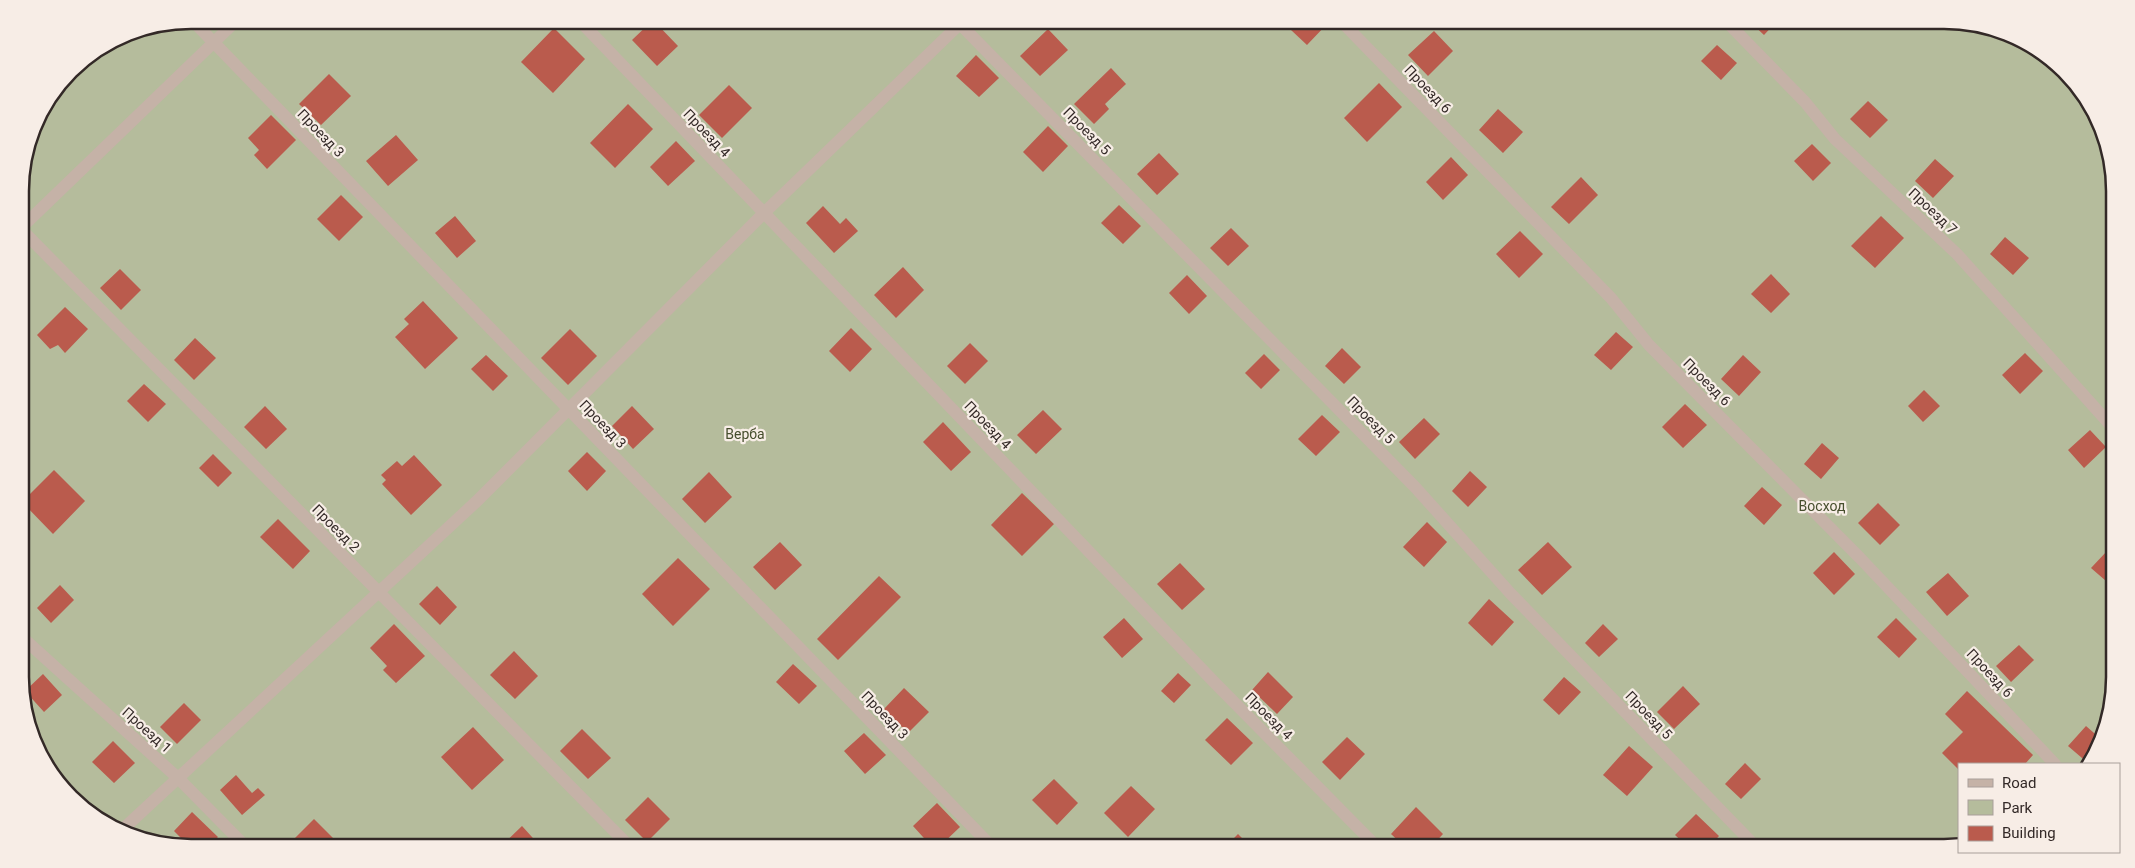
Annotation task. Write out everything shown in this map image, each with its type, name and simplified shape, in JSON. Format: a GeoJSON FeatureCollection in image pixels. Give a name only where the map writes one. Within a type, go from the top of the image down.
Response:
{"type":"FeatureCollection","features":[{"type":"Feature","properties":{"kind":"street","name":"Проезд 3"},"geometry":{"type":"LineString","coordinates":[[200,29],[984,839]]}},
{"type":"Feature","properties":{"kind":"street"},"geometry":{"type":"LineString","coordinates":[[29,221],[228,29]]}},
{"type":"Feature","properties":{"kind":"street","name":"Проезд 4"},"geometry":{"type":"LineString","coordinates":[[588,29],[1216,684],[1369,839]]}},
{"type":"Feature","properties":{"kind":"street"},"geometry":{"type":"LineString","coordinates":[[126,826],[379,593],[569,410],[764,213],[952,29]]}},
{"type":"Feature","properties":{"kind":"street","name":"Проезд 5"},"geometry":{"type":"LineString","coordinates":[[968,29],[1416,487],[1511,594],[1748,839]]}},
{"type":"Feature","properties":{"kind":"street","name":"Проезд 6"},"geometry":{"type":"LineString","coordinates":[[1349,29],[1611,298],[1649,345],[1860,558],[2054,763]]}},
{"type":"Feature","properties":{"kind":"street","name":"Проезд 7"},"geometry":{"type":"LineString","coordinates":[[1734,29],[1805,102],[1835,139],[1957,254],[2106,420]]}},
{"type":"Feature","properties":{"kind":"street","name":"Проезд 2"},"geometry":{"type":"LineString","coordinates":[[29,237],[622,839]]}},
{"type":"Feature","properties":{"kind":"street","name":"Проезд 1"},"geometry":{"type":"LineString","coordinates":[[29,643],[178,778],[238,839]]}},
{"type":"Feature","properties":{"kind":"green space","name":"Верба"},"geometry":{"type":"Polygon","coordinates":[[[180,29],[1955,29],[1996,37],[2016,45],[2034,56],[2066,84],[2090,119],[2098,139],[2105,170],[2106,688],[2098,729],[2082,763],[1958,763],[1958,839],[1955,839],[191,839],[170,838],[139,831],[119,823],[101,812],[69,784],[45,749],[32,709],[29,688],[29,180],[34,149],[45,119],[69,84],[84,69],[110,50],[139,37],[180,29]]]}},
{"type":"Feature","properties":{"kind":"building"},"geometry":{"type":"Polygon","coordinates":[[[553,29],[585,59],[553,93],[521,62],[553,29]]]}},
{"type":"Feature","properties":{"kind":"building"},"geometry":{"type":"Polygon","coordinates":[[[644,29],[662,29],[678,46],[657,66],[632,40],[644,29]]]}},
{"type":"Feature","properties":{"kind":"building"},"geometry":{"type":"Polygon","coordinates":[[[1048,29],[1068,50],[1040,76],[1020,56],[1048,29]]]}},
{"type":"Feature","properties":{"kind":"building"},"geometry":{"type":"Polygon","coordinates":[[[1292,29],[1322,29],[1307,45],[1292,29]]]}},
{"type":"Feature","properties":{"kind":"building"},"geometry":{"type":"Polygon","coordinates":[[[1758,29],[1770,29],[1764,35],[1758,29]]]}},
{"type":"Feature","properties":{"kind":"building"},"geometry":{"type":"Polygon","coordinates":[[[1434,31],[1453,51],[1428,76],[1408,55],[1434,31]]]}},
{"type":"Feature","properties":{"kind":"building"},"geometry":{"type":"Polygon","coordinates":[[[1717,45],[1737,63],[1721,80],[1701,61],[1717,45]]]}},
{"type":"Feature","properties":{"kind":"building"},"geometry":{"type":"Polygon","coordinates":[[[976,55],[999,78],[979,97],[956,76],[976,55]]]}},
{"type":"Feature","properties":{"kind":"building"},"geometry":{"type":"Polygon","coordinates":[[[1111,68],[1126,84],[1105,104],[1109,109],[1094,124],[1074,104],[1111,68]]]}},
{"type":"Feature","properties":{"kind":"building"},"geometry":{"type":"Polygon","coordinates":[[[329,74],[351,96],[321,125],[299,104],[329,74]]]}},
{"type":"Feature","properties":{"kind":"building"},"geometry":{"type":"Polygon","coordinates":[[[1379,83],[1402,107],[1367,142],[1344,118],[1379,83]]]}},
{"type":"Feature","properties":{"kind":"building"},"geometry":{"type":"Polygon","coordinates":[[[729,85],[752,108],[722,138],[699,115],[729,85]]]}},
{"type":"Feature","properties":{"kind":"building"},"geometry":{"type":"Polygon","coordinates":[[[1868,101],[1888,120],[1870,138],[1850,119],[1868,101]]]}},
{"type":"Feature","properties":{"kind":"building"},"geometry":{"type":"Polygon","coordinates":[[[628,104],[653,129],[615,168],[590,143],[628,104]]]}},
{"type":"Feature","properties":{"kind":"building"},"geometry":{"type":"Polygon","coordinates":[[[1498,109],[1523,132],[1503,153],[1479,130],[1498,109]]]}},
{"type":"Feature","properties":{"kind":"building"},"geometry":{"type":"Polygon","coordinates":[[[271,115],[296,140],[267,169],[254,155],[259,150],[248,138],[271,115]]]}},
{"type":"Feature","properties":{"kind":"building"},"geometry":{"type":"Polygon","coordinates":[[[1048,126],[1068,146],[1043,172],[1023,152],[1048,126]]]}},
{"type":"Feature","properties":{"kind":"building"},"geometry":{"type":"Polygon","coordinates":[[[396,135],[418,160],[388,186],[366,161],[396,135]]]}},
{"type":"Feature","properties":{"kind":"building"},"geometry":{"type":"Polygon","coordinates":[[[676,141],[695,161],[668,186],[650,167],[676,141]]]}},
{"type":"Feature","properties":{"kind":"building"},"geometry":{"type":"Polygon","coordinates":[[[1812,144],[1831,163],[1813,181],[1794,161],[1812,144]]]}},
{"type":"Feature","properties":{"kind":"building"},"geometry":{"type":"Polygon","coordinates":[[[1159,153],[1179,174],[1157,195],[1137,174],[1159,153]]]}},
{"type":"Feature","properties":{"kind":"building"},"geometry":{"type":"Polygon","coordinates":[[[1451,157],[1468,175],[1443,200],[1426,182],[1451,157]]]}},
{"type":"Feature","properties":{"kind":"building"},"geometry":{"type":"Polygon","coordinates":[[[1935,159],[1954,176],[1933,198],[1915,181],[1935,159]]]}},
{"type":"Feature","properties":{"kind":"building"},"geometry":{"type":"Polygon","coordinates":[[[1581,177],[1598,195],[1569,224],[1551,207],[1581,177]]]}},
{"type":"Feature","properties":{"kind":"building"},"geometry":{"type":"Polygon","coordinates":[[[341,195],[363,217],[339,241],[317,219],[341,195]]]}},
{"type":"Feature","properties":{"kind":"building"},"geometry":{"type":"Polygon","coordinates":[[[1119,205],[1141,226],[1123,244],[1101,223],[1119,205]]]}},
{"type":"Feature","properties":{"kind":"building"},"geometry":{"type":"Polygon","coordinates":[[[823,206],[840,224],[846,218],[858,231],[834,253],[806,223],[823,206]]]}},
{"type":"Feature","properties":{"kind":"building"},"geometry":{"type":"Polygon","coordinates":[[[455,216],[476,241],[457,258],[435,233],[455,216]]]}},
{"type":"Feature","properties":{"kind":"building"},"geometry":{"type":"Polygon","coordinates":[[[1881,216],[1904,238],[1875,268],[1851,246],[1881,216]]]}},
{"type":"Feature","properties":{"kind":"building"},"geometry":{"type":"Polygon","coordinates":[[[1231,228],[1249,246],[1228,266],[1210,248],[1231,228]]]}},
{"type":"Feature","properties":{"kind":"building"},"geometry":{"type":"Polygon","coordinates":[[[1520,231],[1543,254],[1519,278],[1496,254],[1520,231]]]}},
{"type":"Feature","properties":{"kind":"building"},"geometry":{"type":"Polygon","coordinates":[[[2005,237],[2029,258],[2013,275],[1990,254],[2005,237]]]}},
{"type":"Feature","properties":{"kind":"building"},"geometry":{"type":"Polygon","coordinates":[[[903,267],[924,290],[896,318],[874,295],[903,267]]]}},
{"type":"Feature","properties":{"kind":"building"},"geometry":{"type":"Polygon","coordinates":[[[120,269],[141,290],[121,310],[100,288],[120,269]]]}},
{"type":"Feature","properties":{"kind":"building"},"geometry":{"type":"Polygon","coordinates":[[[1771,274],[1790,294],[1771,313],[1751,294],[1771,274]]]}},
{"type":"Feature","properties":{"kind":"building"},"geometry":{"type":"Polygon","coordinates":[[[1187,275],[1207,296],[1189,314],[1169,293],[1187,275]]]}},
{"type":"Feature","properties":{"kind":"building"},"geometry":{"type":"Polygon","coordinates":[[[423,301],[458,338],[425,369],[395,337],[409,324],[404,319],[423,301]]]}},
{"type":"Feature","properties":{"kind":"building"},"geometry":{"type":"Polygon","coordinates":[[[65,307],[88,329],[65,353],[58,345],[50,349],[37,335],[65,307]]]}},
{"type":"Feature","properties":{"kind":"building"},"geometry":{"type":"Polygon","coordinates":[[[851,328],[872,349],[850,372],[829,351],[851,328]]]}},
{"type":"Feature","properties":{"kind":"building"},"geometry":{"type":"Polygon","coordinates":[[[570,329],[597,356],[568,385],[541,358],[570,329]]]}},
{"type":"Feature","properties":{"kind":"building"},"geometry":{"type":"Polygon","coordinates":[[[1616,332],[1633,347],[1611,370],[1594,355],[1616,332]]]}},
{"type":"Feature","properties":{"kind":"building"},"geometry":{"type":"Polygon","coordinates":[[[195,338],[216,358],[194,380],[174,360],[195,338]]]}},
{"type":"Feature","properties":{"kind":"building"},"geometry":{"type":"Polygon","coordinates":[[[970,343],[988,361],[965,384],[947,366],[970,343]]]}},
{"type":"Feature","properties":{"kind":"building"},"geometry":{"type":"Polygon","coordinates":[[[1342,348],[1361,367],[1344,384],[1325,366],[1342,348]]]}},
{"type":"Feature","properties":{"kind":"building"},"geometry":{"type":"Polygon","coordinates":[[[2025,353],[2043,371],[2020,394],[2002,375],[2025,353]]]}},
{"type":"Feature","properties":{"kind":"building"},"geometry":{"type":"Polygon","coordinates":[[[1264,354],[1280,370],[1261,389],[1245,373],[1264,354]]]}},
{"type":"Feature","properties":{"kind":"building"},"geometry":{"type":"Polygon","coordinates":[[[486,355],[508,376],[493,391],[471,369],[486,355]]]}},
{"type":"Feature","properties":{"kind":"building"},"geometry":{"type":"Polygon","coordinates":[[[1743,355],[1761,372],[1739,396],[1721,379],[1743,355]]]}},
{"type":"Feature","properties":{"kind":"building"},"geometry":{"type":"Polygon","coordinates":[[[144,384],[166,404],[148,422],[127,401],[144,384]]]}},
{"type":"Feature","properties":{"kind":"building"},"geometry":{"type":"Polygon","coordinates":[[[1924,390],[1940,406],[1923,422],[1908,406],[1924,390]]]}},
{"type":"Feature","properties":{"kind":"building"},"geometry":{"type":"Polygon","coordinates":[[[1685,404],[1707,425],[1683,448],[1662,427],[1685,404]]]}},
{"type":"Feature","properties":{"kind":"building"},"geometry":{"type":"Polygon","coordinates":[[[265,406],[287,429],[266,449],[244,427],[265,406]]]}},
{"type":"Feature","properties":{"kind":"building"},"geometry":{"type":"Polygon","coordinates":[[[632,406],[654,429],[633,449],[612,426],[632,406]]]}},
{"type":"Feature","properties":{"kind":"building"},"geometry":{"type":"Polygon","coordinates":[[[1043,410],[1062,429],[1036,454],[1017,435],[1043,410]]]}},
{"type":"Feature","properties":{"kind":"building"},"geometry":{"type":"Polygon","coordinates":[[[1322,415],[1340,432],[1316,456],[1298,439],[1322,415]]]}},
{"type":"Feature","properties":{"kind":"building"},"geometry":{"type":"Polygon","coordinates":[[[1424,418],[1440,434],[1415,459],[1399,442],[1424,418]]]}},
{"type":"Feature","properties":{"kind":"building"},"geometry":{"type":"Polygon","coordinates":[[[943,422],[971,452],[951,471],[923,442],[943,422]]]}},
{"type":"Feature","properties":{"kind":"building"},"geometry":{"type":"Polygon","coordinates":[[[2090,430],[2106,447],[2084,468],[2068,450],[2090,430]]]}},
{"type":"Feature","properties":{"kind":"building"},"geometry":{"type":"Polygon","coordinates":[[[1822,443],[1839,458],[1821,479],[1804,464],[1822,443]]]}},
{"type":"Feature","properties":{"kind":"building"},"geometry":{"type":"Polygon","coordinates":[[[587,452],[606,471],[587,491],[568,471],[587,452]]]}},
{"type":"Feature","properties":{"kind":"building"},"geometry":{"type":"Polygon","coordinates":[[[213,454],[232,473],[218,487],[199,468],[213,454]]]}},
{"type":"Feature","properties":{"kind":"building"},"geometry":{"type":"Polygon","coordinates":[[[414,455],[442,485],[411,515],[382,484],[386,480],[381,475],[397,461],[402,466],[414,455]]]}},
{"type":"Feature","properties":{"kind":"building"},"geometry":{"type":"Polygon","coordinates":[[[54,470],[85,501],[53,534],[29,509],[29,495],[54,470]]]}},
{"type":"Feature","properties":{"kind":"building"},"geometry":{"type":"Polygon","coordinates":[[[1470,471],[1487,487],[1468,507],[1452,491],[1470,471]]]}},
{"type":"Feature","properties":{"kind":"building"},"geometry":{"type":"Polygon","coordinates":[[[709,472],[732,497],[705,523],[682,499],[709,472]]]}},
{"type":"Feature","properties":{"kind":"building"},"geometry":{"type":"Polygon","coordinates":[[[1762,487],[1782,505],[1764,525],[1744,506],[1762,487]]]}},
{"type":"Feature","properties":{"kind":"building"},"geometry":{"type":"Polygon","coordinates":[[[1022,493],[1054,524],[1022,556],[991,525],[1022,493]]]}},
{"type":"Feature","properties":{"kind":"building"},"geometry":{"type":"Polygon","coordinates":[[[1878,503],[1900,525],[1880,545],[1858,523],[1878,503]]]}},
{"type":"Feature","properties":{"kind":"building"},"geometry":{"type":"Polygon","coordinates":[[[278,519],[310,551],[293,569],[260,537],[278,519]]]}},
{"type":"Feature","properties":{"kind":"building"},"geometry":{"type":"Polygon","coordinates":[[[1427,522],[1447,542],[1424,567],[1403,547],[1427,522]]]}},
{"type":"Feature","properties":{"kind":"building"},"geometry":{"type":"Polygon","coordinates":[[[780,542],[802,565],[775,590],[753,567],[780,542]]]}},
{"type":"Feature","properties":{"kind":"building"},"geometry":{"type":"Polygon","coordinates":[[[1548,542],[1572,567],[1542,595],[1518,570],[1548,542]]]}},
{"type":"Feature","properties":{"kind":"building"},"geometry":{"type":"Polygon","coordinates":[[[1834,552],[1855,574],[1834,595],[1813,573],[1834,552]]]}},
{"type":"Feature","properties":{"kind":"building"},"geometry":{"type":"Polygon","coordinates":[[[2106,552],[2106,581],[2091,568],[2106,552]]]}},
{"type":"Feature","properties":{"kind":"building"},"geometry":{"type":"Polygon","coordinates":[[[678,558],[710,589],[673,626],[642,594],[678,558]]]}},
{"type":"Feature","properties":{"kind":"building"},"geometry":{"type":"Polygon","coordinates":[[[1180,563],[1205,589],[1182,610],[1157,584],[1180,563]]]}},
{"type":"Feature","properties":{"kind":"building"},"geometry":{"type":"Polygon","coordinates":[[[1948,573],[1969,596],[1947,616],[1926,592],[1948,573]]]}},
{"type":"Feature","properties":{"kind":"building"},"geometry":{"type":"Polygon","coordinates":[[[879,576],[901,597],[838,660],[817,639],[879,576]]]}},
{"type":"Feature","properties":{"kind":"building"},"geometry":{"type":"Polygon","coordinates":[[[60,585],[74,600],[51,623],[37,608],[60,585]]]}},
{"type":"Feature","properties":{"kind":"building"},"geometry":{"type":"Polygon","coordinates":[[[437,586],[457,607],[440,625],[419,604],[437,586]]]}},
{"type":"Feature","properties":{"kind":"building"},"geometry":{"type":"Polygon","coordinates":[[[1489,599],[1514,622],[1492,646],[1468,623],[1489,599]]]}},
{"type":"Feature","properties":{"kind":"building"},"geometry":{"type":"Polygon","coordinates":[[[1124,618],[1143,639],[1122,658],[1103,637],[1124,618]]]}},
{"type":"Feature","properties":{"kind":"building"},"geometry":{"type":"Polygon","coordinates":[[[1896,618],[1917,639],[1899,658],[1877,637],[1896,618]]]}},
{"type":"Feature","properties":{"kind":"building"},"geometry":{"type":"Polygon","coordinates":[[[394,624],[425,656],[396,683],[383,670],[387,666],[370,648],[394,624]]]}},
{"type":"Feature","properties":{"kind":"building"},"geometry":{"type":"Polygon","coordinates":[[[1603,624],[1618,639],[1599,657],[1585,643],[1603,624]]]}},
{"type":"Feature","properties":{"kind":"building"},"geometry":{"type":"Polygon","coordinates":[[[2019,645],[2034,660],[2011,682],[1996,666],[2019,645]]]}},
{"type":"Feature","properties":{"kind":"building"},"geometry":{"type":"Polygon","coordinates":[[[514,651],[538,676],[515,699],[490,675],[514,651]]]}},
{"type":"Feature","properties":{"kind":"building"},"geometry":{"type":"Polygon","coordinates":[[[793,664],[817,686],[799,704],[776,682],[793,664]]]}},
{"type":"Feature","properties":{"kind":"building"},"geometry":{"type":"Polygon","coordinates":[[[1268,672],[1293,697],[1277,714],[1252,690],[1268,672]]]}},
{"type":"Feature","properties":{"kind":"building"},"geometry":{"type":"Polygon","coordinates":[[[1178,673],[1191,685],[1174,703],[1161,691],[1178,673]]]}},
{"type":"Feature","properties":{"kind":"building"},"geometry":{"type":"Polygon","coordinates":[[[43,674],[62,695],[44,712],[30,697],[29,687],[43,674]]]}},
{"type":"Feature","properties":{"kind":"building"},"geometry":{"type":"Polygon","coordinates":[[[1564,677],[1581,692],[1559,715],[1543,700],[1564,677]]]}},
{"type":"Feature","properties":{"kind":"building"},"geometry":{"type":"Polygon","coordinates":[[[1683,686],[1700,704],[1674,729],[1657,712],[1683,686]]]}},
{"type":"Feature","properties":{"kind":"building"},"geometry":{"type":"Polygon","coordinates":[[[904,688],[929,712],[908,733],[884,709],[904,688]]]}},
{"type":"Feature","properties":{"kind":"building"},"geometry":{"type":"Polygon","coordinates":[[[1967,691],[2033,755],[2026,763],[1958,763],[1958,769],[1942,753],[1963,732],[1945,714],[1967,691]]]}},
{"type":"Feature","properties":{"kind":"building"},"geometry":{"type":"Polygon","coordinates":[[[184,703],[201,720],[177,744],[160,727],[184,703]]]}},
{"type":"Feature","properties":{"kind":"building"},"geometry":{"type":"Polygon","coordinates":[[[1227,718],[1253,743],[1231,765],[1205,740],[1227,718]]]}},
{"type":"Feature","properties":{"kind":"building"},"geometry":{"type":"Polygon","coordinates":[[[2086,726],[2096,735],[2084,760],[2068,746],[2086,726]]]}},
{"type":"Feature","properties":{"kind":"building"},"geometry":{"type":"Polygon","coordinates":[[[473,727],[504,760],[472,790],[441,757],[473,727]]]}},
{"type":"Feature","properties":{"kind":"building"},"geometry":{"type":"Polygon","coordinates":[[[582,729],[611,758],[588,779],[560,751],[582,729]]]}},
{"type":"Feature","properties":{"kind":"building"},"geometry":{"type":"Polygon","coordinates":[[[864,733],[886,755],[865,774],[844,751],[864,733]]]}},
{"type":"Feature","properties":{"kind":"building"},"geometry":{"type":"Polygon","coordinates":[[[1347,737],[1365,754],[1340,780],[1322,762],[1347,737]]]}},
{"type":"Feature","properties":{"kind":"building"},"geometry":{"type":"Polygon","coordinates":[[[113,741],[135,763],[114,783],[92,762],[113,741]]]}},
{"type":"Feature","properties":{"kind":"building"},"geometry":{"type":"Polygon","coordinates":[[[1629,746],[1653,767],[1627,796],[1603,775],[1629,746]]]}},
{"type":"Feature","properties":{"kind":"building"},"geometry":{"type":"Polygon","coordinates":[[[1745,763],[1761,779],[1741,799],[1725,784],[1745,763]]]}},
{"type":"Feature","properties":{"kind":"building"},"geometry":{"type":"Polygon","coordinates":[[[236,775],[252,793],[258,788],[265,795],[242,815],[220,790],[236,775]]]}},
{"type":"Feature","properties":{"kind":"building"},"geometry":{"type":"Polygon","coordinates":[[[1054,779],[1078,803],[1057,825],[1032,800],[1054,779]]]}},
{"type":"Feature","properties":{"kind":"building"},"geometry":{"type":"Polygon","coordinates":[[[1131,786],[1155,809],[1128,837],[1104,813],[1131,786]]]}},
{"type":"Feature","properties":{"kind":"building"},"geometry":{"type":"Polygon","coordinates":[[[648,797],[670,819],[650,839],[644,839],[625,820],[648,797]]]}},
{"type":"Feature","properties":{"kind":"building"},"geometry":{"type":"Polygon","coordinates":[[[937,803],[960,827],[947,839],[925,839],[913,826],[937,803]]]}},
{"type":"Feature","properties":{"kind":"building"},"geometry":{"type":"Polygon","coordinates":[[[1416,807],[1443,834],[1438,839],[1396,839],[1391,834],[1416,807]]]}},
{"type":"Feature","properties":{"kind":"building"},"geometry":{"type":"Polygon","coordinates":[[[192,812],[218,837],[216,839],[180,838],[174,831],[192,812]]]}},
{"type":"Feature","properties":{"kind":"building"},"geometry":{"type":"Polygon","coordinates":[[[1696,814],[1719,836],[1716,839],[1679,839],[1675,835],[1696,814]]]}},
{"type":"Feature","properties":{"kind":"building"},"geometry":{"type":"Polygon","coordinates":[[[314,819],[333,838],[332,839],[294,839],[314,819]]]}},
{"type":"Feature","properties":{"kind":"building"},"geometry":{"type":"Polygon","coordinates":[[[522,826],[534,839],[508,839],[522,826]]]}},
{"type":"Feature","properties":{"kind":"building"},"geometry":{"type":"Polygon","coordinates":[[[1238,834],[1243,839],[1233,839],[1238,834]]]}},
{"type":"Feature","properties":{"kind":"park label","name":"Восход"},"geometry":{"type":"Point","coordinates":[1822,506]}}]}
